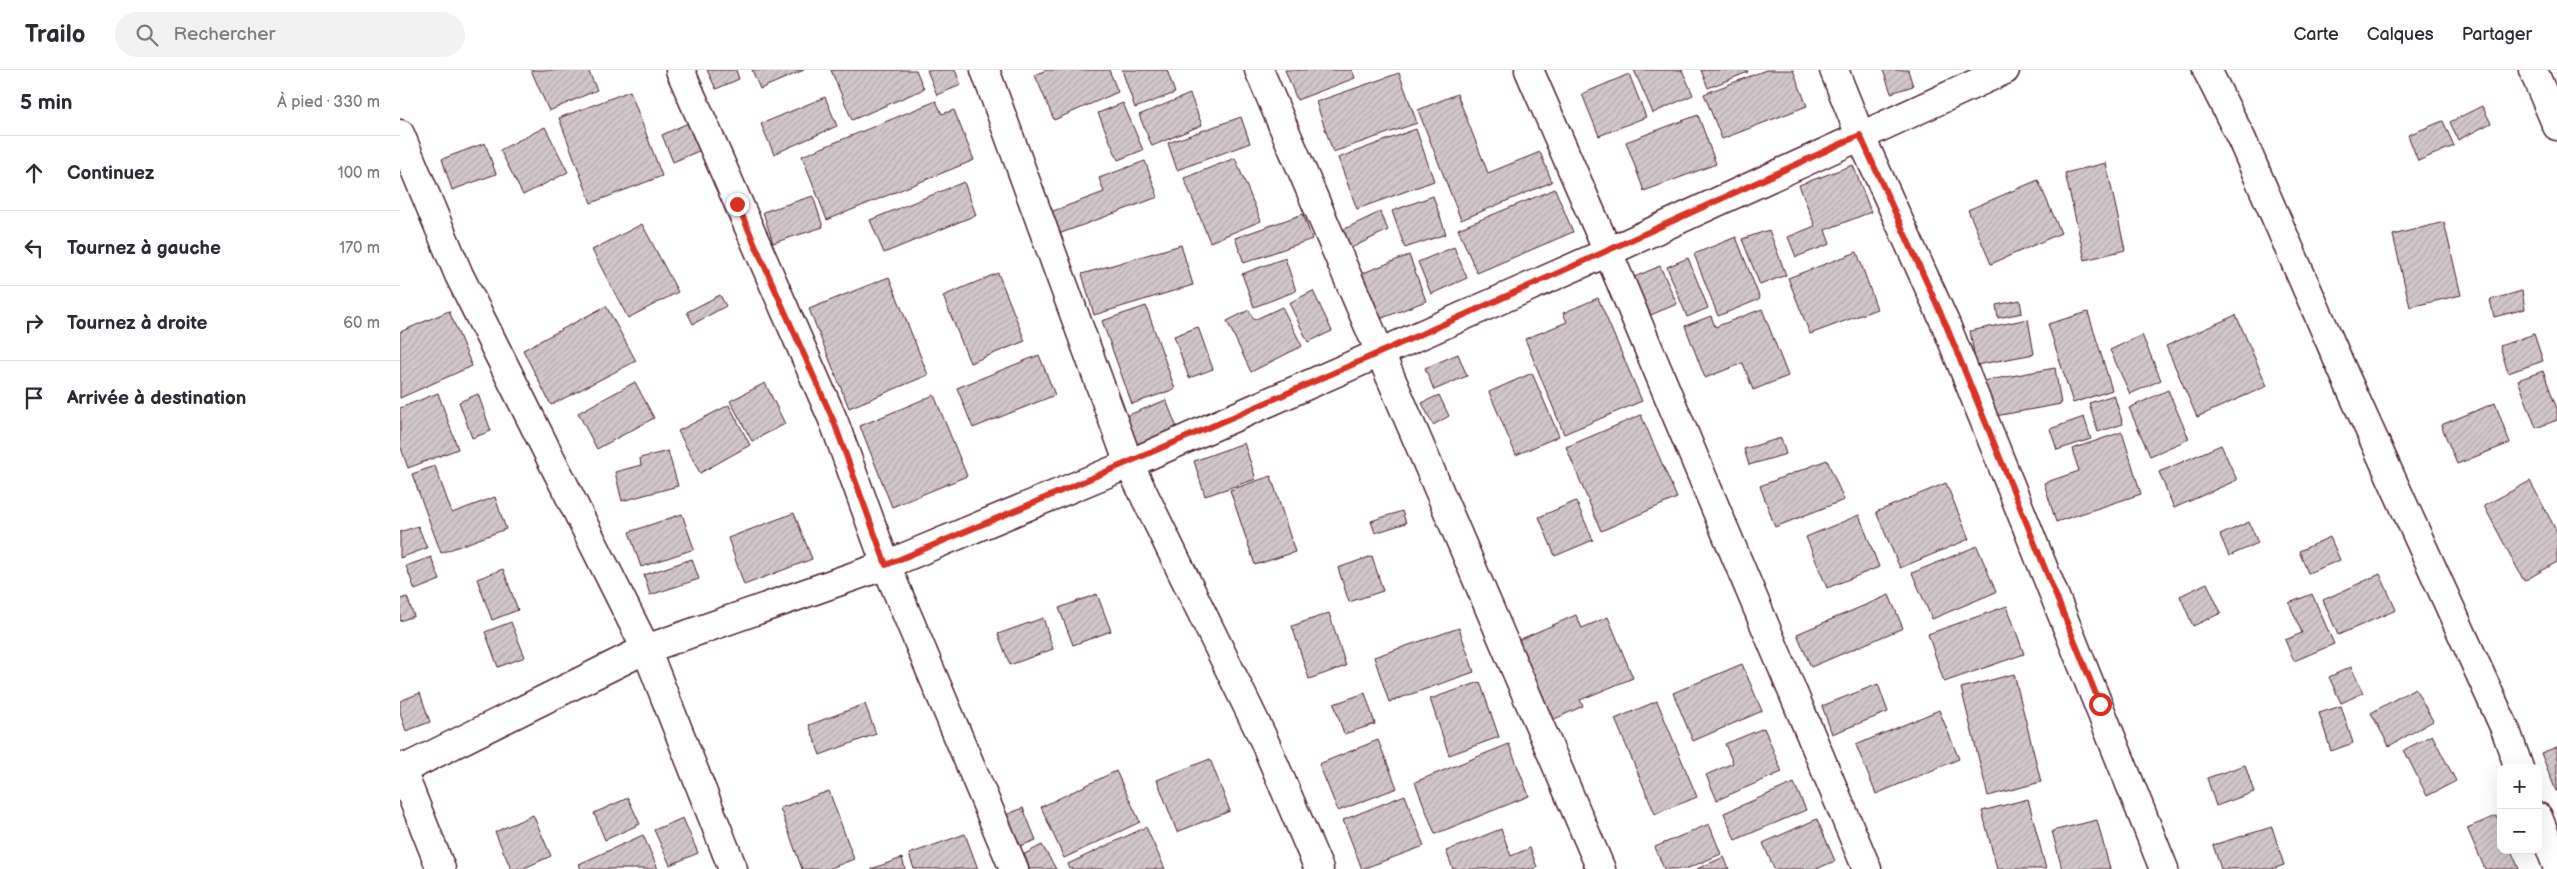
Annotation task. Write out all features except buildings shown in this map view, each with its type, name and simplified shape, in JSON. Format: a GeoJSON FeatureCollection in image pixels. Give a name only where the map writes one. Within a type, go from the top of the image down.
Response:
{"type":"FeatureCollection","features":[{"type":"Feature","properties":{"kind":"street"},"geometry":{"type":"LineString","coordinates":[[680,70],[834,422],[886,565],[1014,869]]}},
{"type":"Feature","properties":{"kind":"street"},"geometry":{"type":"LineString","coordinates":[[985,70],[1129,464],[1263,738],[1319,869]]}},
{"type":"Feature","properties":{"kind":"street"},"geometry":{"type":"LineString","coordinates":[[1260,70],[1379,353],[1601,869]]}},
{"type":"Feature","properties":{"kind":"street"},"geometry":{"type":"LineString","coordinates":[[1529,70],[1608,252],[1868,869]]}},
{"type":"Feature","properties":{"kind":"street"},"geometry":{"type":"LineString","coordinates":[[1834,70],[1860,135],[1946,325],[2164,869]]}},
{"type":"Feature","properties":{"kind":"street"},"geometry":{"type":"LineString","coordinates":[[441,869],[401,769],[646,649],[886,565],[1129,464],[1608,252],[2005,70]]}},
{"type":"Feature","properties":{"kind":"street"},"geometry":{"type":"LineString","coordinates":[[2207,70],[2242,140],[2345,376],[2506,731],[2518,764]]}},
{"type":"Feature","properties":{"kind":"street"},"geometry":{"type":"LineString","coordinates":[[2533,70],[2557,126]]}},
{"type":"Feature","properties":{"kind":"street"},"geometry":{"type":"LineString","coordinates":[[400,134],[459,275],[646,649],[733,869]]}},
{"type":"Feature","properties":{"kind":"street"},"geometry":{"type":"LineString","coordinates":[[2542,827],[2557,866]]}},
{"type":"Feature","properties":{"kind":"route"},"geometry":{"type":"LineString","coordinates":[[737,204],[834,422],[886,565],[1273,402],[1608,252],[1860,135],[1946,325],[2100,704]]}}]}
